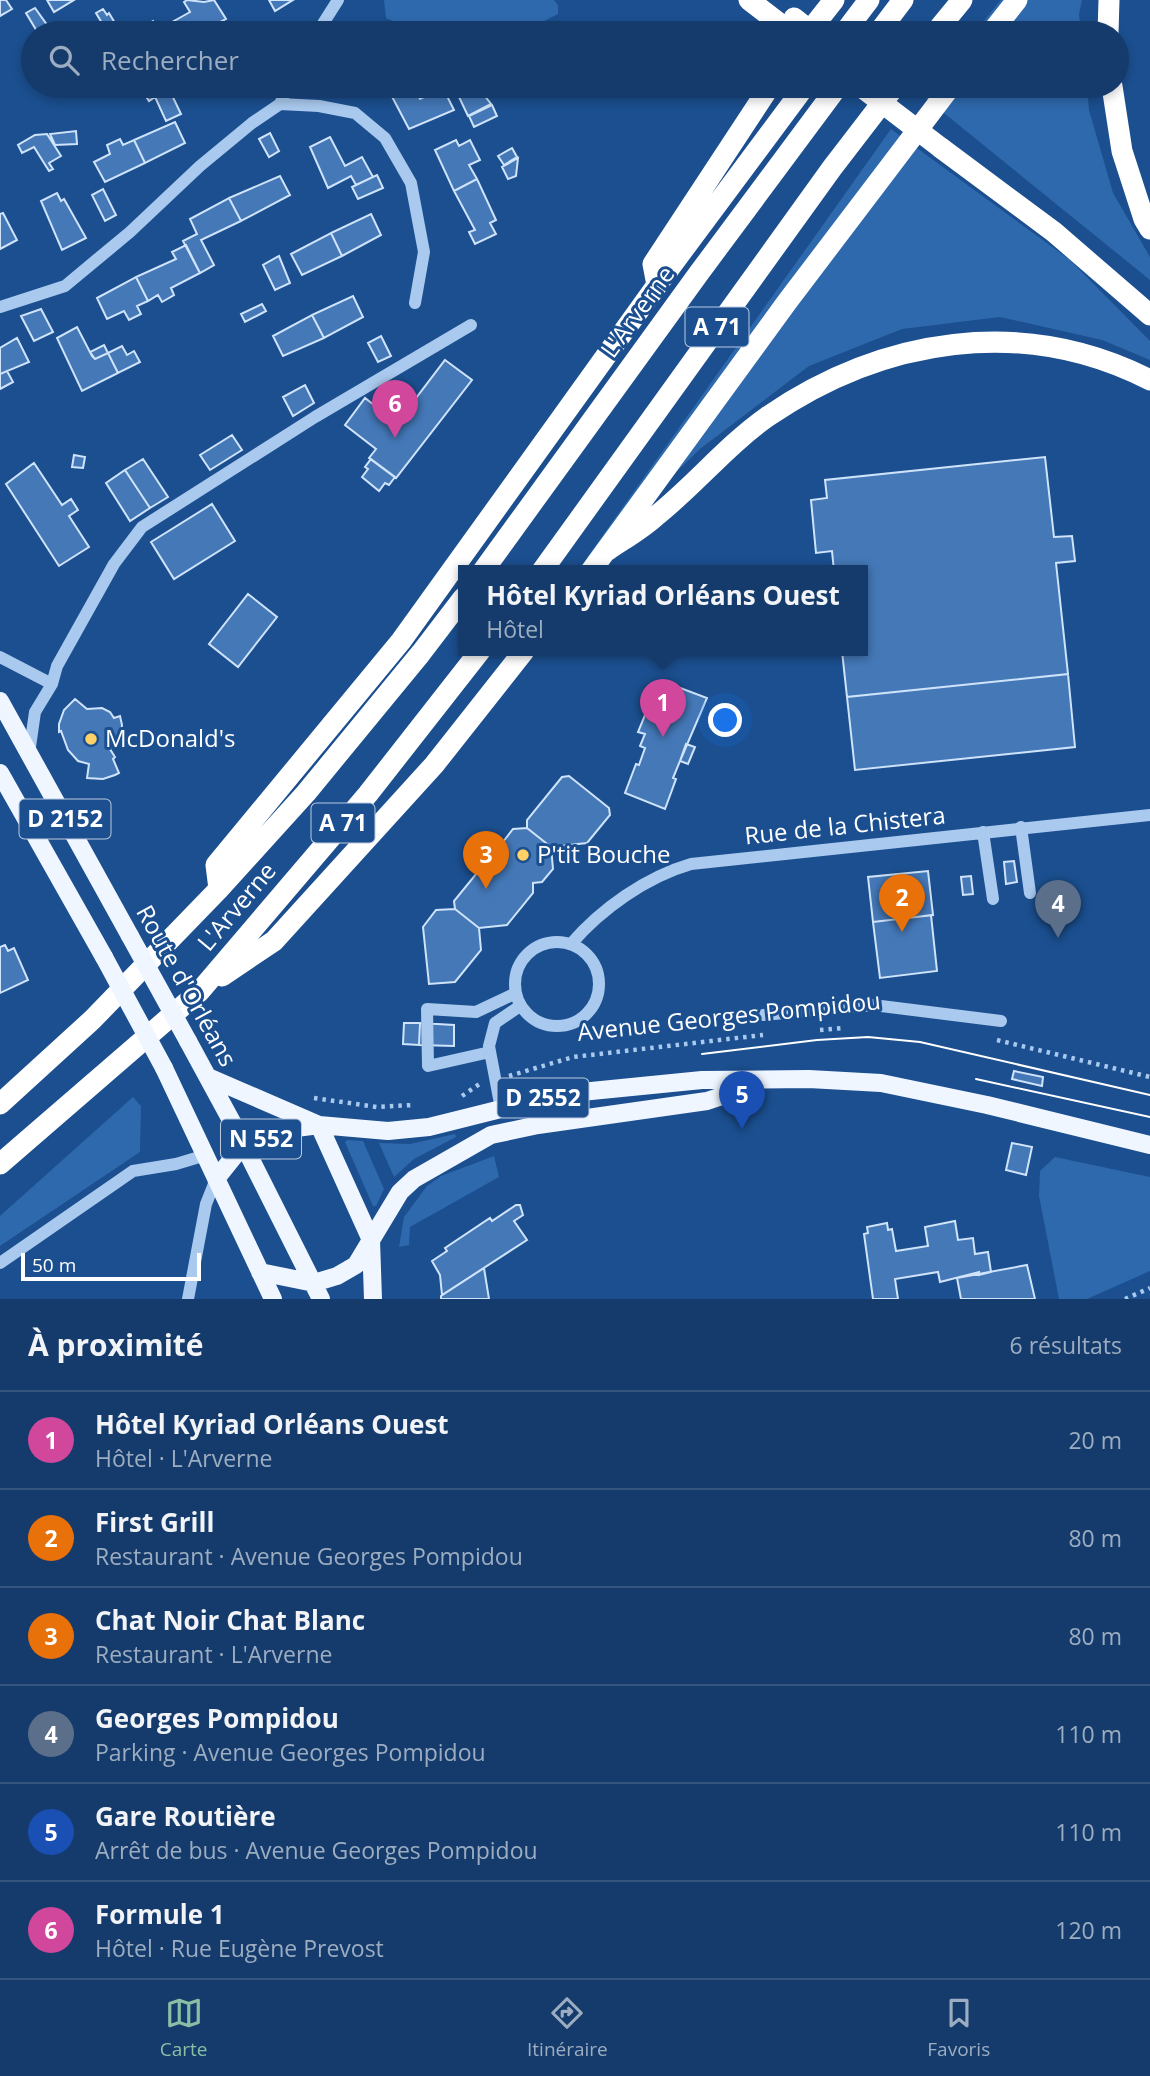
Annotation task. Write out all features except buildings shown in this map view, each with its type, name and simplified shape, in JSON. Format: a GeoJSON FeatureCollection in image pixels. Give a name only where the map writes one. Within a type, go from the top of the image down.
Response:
{"type":"FeatureCollection","features":[{"type":"Feature","properties":{"kind":"highway"},"geometry":{"type":"LineString","coordinates":[[749,0],[784,21]]}},
{"type":"Feature","properties":{"kind":"highway"},"geometry":{"type":"LineString","coordinates":[[770,0],[790,21]]}},
{"type":"Feature","properties":{"kind":"highway"},"geometry":{"type":"LineString","coordinates":[[808,21],[834,0]]}},
{"type":"Feature","properties":{"kind":"highway"},"geometry":{"type":"LineString","coordinates":[[853,21],[869,0]]}},
{"type":"Feature","properties":{"kind":"highway"},"geometry":{"type":"LineString","coordinates":[[887,21],[903,0]]}},
{"type":"Feature","properties":{"kind":"highway"},"geometry":{"type":"LineString","coordinates":[[945,21],[962,0]]}},
{"type":"Feature","properties":{"kind":"highway"},"geometry":{"type":"LineString","coordinates":[[1000,21],[1017,0]]}},
{"type":"Feature","properties":{"kind":"highway"},"geometry":{"type":"LineString","coordinates":[[1108,21],[1109,0]]}},
{"type":"Feature","properties":{"kind":"highway"},"geometry":{"type":"LineString","coordinates":[[657,285],[653,264],[762,98]]}},
{"type":"Feature","properties":{"kind":"highway"},"geometry":{"type":"LineString","coordinates":[[219,889],[216,865],[401,640],[657,285],[796,98]]}},
{"type":"Feature","properties":{"kind":"highway","name":"L'Arverne"},"geometry":{"type":"LineString","coordinates":[[488,565],[829,98]]}},
{"type":"Feature","properties":{"kind":"highway"},"geometry":{"type":"LineString","coordinates":[[878,98],[1062,222],[1150,296]]}},
{"type":"Feature","properties":{"kind":"highway","name":"A 71"},"geometry":{"type":"LineString","coordinates":[[546,565],[832,168],[886,98]]}},
{"type":"Feature","properties":{"kind":"highway"},"geometry":{"type":"LineString","coordinates":[[896,98],[1150,315]]}},
{"type":"Feature","properties":{"kind":"highway"},"geometry":{"type":"LineString","coordinates":[[596,565],[787,302],[942,98]]}},
{"type":"Feature","properties":{"kind":"highway"},"geometry":{"type":"LineString","coordinates":[[1114,98],[1122,151],[1144,219],[1150,229]]}},
{"type":"Feature","properties":{"kind":"highway"},"geometry":{"type":"LineString","coordinates":[[608,550],[656,516],[711,463],[766,418],[818,385],[875,361],[908,351],[954,343],[1000,342],[1052,348],[1098,359],[1150,380]]}},
{"type":"Feature","properties":{"kind":"highway","name":"L'Arverne"},"geometry":{"type":"LineString","coordinates":[[0,1104],[92,1020],[219,889],[306,793],[458,606]]}},
{"type":"Feature","properties":{"kind":"highway","name":"L'Arverne"},"geometry":{"type":"LineString","coordinates":[[0,1164],[200,991],[368,794],[476,656]]}},
{"type":"Feature","properties":{"kind":"highway"},"geometry":{"type":"LineString","coordinates":[[200,991],[274,941],[434,765],[520,656]]}},
{"type":"Feature","properties":{"kind":"main road","name":"Route d'Orléans"},"geometry":{"type":"LineString","coordinates":[[0,701],[208,1077],[318,1291]]}},
{"type":"Feature","properties":{"kind":"main road","name":"D 2152"},"geometry":{"type":"LineString","coordinates":[[0,773],[164,1068],[273,1299]]}},
{"type":"Feature","properties":{"kind":"main road"},"geometry":{"type":"LineString","coordinates":[[208,1077],[319,1125],[371,1240],[373,1299]]}},
{"type":"Feature","properties":{"kind":"main road","name":"D 2552"},"geometry":{"type":"LineString","coordinates":[[319,1125],[388,1131],[429,1127],[574,1092],[702,1080],[848,1081],[915,1088],[1150,1145]]}},
{"type":"Feature","properties":{"kind":"main road","name":"D 2552"},"geometry":{"type":"LineString","coordinates":[[371,1240],[400,1192],[414,1179],[491,1135],[538,1125],[707,1101],[771,1080]]}},
{"type":"Feature","properties":{"kind":"main road","name":"N 552"},"geometry":{"type":"LineString","coordinates":[[216,1178],[236,1154],[272,1132],[319,1125]]}},
{"type":"Feature","properties":{"kind":"main road"},"geometry":{"type":"LineString","coordinates":[[260,1272],[318,1291],[356,1265],[371,1240]]}},
{"type":"Feature","properties":{"kind":"street"},"geometry":{"type":"LineString","coordinates":[[325,21],[338,0]]}},
{"type":"Feature","properties":{"kind":"street"},"geometry":{"type":"LineString","coordinates":[[0,307],[65,286],[130,232],[200,166],[252,123],[281,104],[283,98]]}},
{"type":"Feature","properties":{"kind":"street"},"geometry":{"type":"LineString","coordinates":[[281,104],[319,106],[355,113],[384,138],[411,183],[422,241],[424,252],[415,303]]}},
{"type":"Feature","properties":{"kind":"street"},"geometry":{"type":"LineString","coordinates":[[29,754],[35,712],[52,684],[57,666],[114,564],[142,527],[315,417],[471,325]]}},
{"type":"Feature","properties":{"kind":"street"},"geometry":{"type":"LineString","coordinates":[[0,657],[52,684]]}},
{"type":"Feature","properties":{"kind":"street","name":"Rue de la Chistera"},"geometry":{"type":"LineString","coordinates":[[570,944],[589,923],[641,887],[691,864],[1150,815]]}},
{"type":"Feature","properties":{"kind":"street"},"geometry":{"type":"LineString","coordinates":[[1021,827],[1030,893]]}},
{"type":"Feature","properties":{"kind":"street"},"geometry":{"type":"LineString","coordinates":[[984,832],[993,899]]}},
{"type":"Feature","properties":{"kind":"street"},"geometry":{"type":"LineString","coordinates":[[542,944],[570,944],[583,950],[592,960],[598,972],[600,986],[590,1011],[580,1020],[554,1027],[529,1016],[520,1006],[515,978],[520,964],[529,952],[542,944]]}},
{"type":"Feature","properties":{"kind":"street"},"geometry":{"type":"LineString","coordinates":[[490,1052],[428,1066],[427,1009],[476,1012],[516,993]]}},
{"type":"Feature","properties":{"kind":"street"},"geometry":{"type":"LineString","coordinates":[[763,1015],[873,1005],[1001,1021]]}},
{"type":"Feature","properties":{"kind":"street"},"geometry":{"type":"LineString","coordinates":[[501,1109],[489,1046],[495,1023],[520,1006]]}},
{"type":"Feature","properties":{"kind":"street"},"geometry":{"type":"LineString","coordinates":[[0,1263],[133,1171],[176,1164],[206,1155]]}},
{"type":"Feature","properties":{"kind":"street"},"geometry":{"type":"LineString","coordinates":[[188,1299],[206,1204],[216,1178]]}},
{"type":"Feature","properties":{"kind":"path","name":"Avenue Georges Pompidou"},"geometry":{"type":"LineString","coordinates":[[811,1031],[847,1028]]}},
{"type":"Feature","properties":{"kind":"path","name":"Avenue Georges Pompidou"},"geometry":{"type":"LineString","coordinates":[[520,1073],[573,1057],[773,1034]]}},
{"type":"Feature","properties":{"kind":"path"},"geometry":{"type":"LineString","coordinates":[[987,1038],[1150,1077]]}},
{"type":"Feature","properties":{"kind":"path"},"geometry":{"type":"LineString","coordinates":[[454,1099],[465,1095],[480,1083]]}},
{"type":"Feature","properties":{"kind":"path"},"geometry":{"type":"LineString","coordinates":[[303,1097],[377,1107],[424,1105]]}},
{"type":"Feature","properties":{"kind":"path"},"geometry":{"type":"LineString","coordinates":[[1125,1299],[1150,1287]]}},
{"type":"Feature","properties":{"kind":"shaded area"},"geometry":{"type":"Polygon","coordinates":[[[384,0],[554,0],[558,5],[558,14],[544,21],[393,21],[386,18],[384,0]]]}},
{"type":"Feature","properties":{"kind":"shaded area"},"geometry":{"type":"Polygon","coordinates":[[[1001,0],[1082,0],[1080,21],[984,21],[1001,0]]]}},
{"type":"Feature","properties":{"kind":"shaded area"},"geometry":{"type":"Polygon","coordinates":[[[925,98],[1088,98],[1113,193],[1150,257],[1150,280],[925,98]]]}},
{"type":"Feature","properties":{"kind":"shaded area"},"geometry":{"type":"Polygon","coordinates":[[[891,129],[1070,260],[1150,341],[1150,360],[1102,340],[1000,317],[902,329],[809,366],[700,449],[586,559],[891,129]]]}},
{"type":"Feature","properties":{"kind":"shaded area"},"geometry":{"type":"Polygon","coordinates":[[[133,1097],[141,1106],[140,1152],[0,1246],[0,1216],[133,1097]]]}},
{"type":"Feature","properties":{"kind":"shaded area"},"geometry":{"type":"Polygon","coordinates":[[[455,1134],[456,1137],[414,1159],[394,1177],[379,1143],[410,1144],[455,1134]]]}},
{"type":"Feature","properties":{"kind":"shaded area"},"geometry":{"type":"Polygon","coordinates":[[[363,1141],[384,1189],[376,1206],[373,1206],[345,1142],[363,1141]]]}},
{"type":"Feature","properties":{"kind":"shaded area"},"geometry":{"type":"Polygon","coordinates":[[[494,1156],[499,1177],[410,1227],[409,1245],[399,1247],[404,1217],[427,1186],[441,1176],[494,1156]]]}},
{"type":"Feature","properties":{"kind":"shaded area"},"geometry":{"type":"Polygon","coordinates":[[[1055,1157],[1150,1177],[1150,1271],[1087,1299],[1059,1299],[1039,1196],[1040,1171],[1055,1157]]]}},
{"type":"Feature","properties":{"kind":"tram line"},"geometry":{"type":"LineString","coordinates":[[702,1054],[817,1040],[868,1037],[920,1042],[1150,1095]]}},
{"type":"Feature","properties":{"kind":"tram line"},"geometry":{"type":"LineString","coordinates":[[976,1079],[1150,1117]]}},
{"type":"Feature","properties":{"kind":"place","name":"Formule 1"},"geometry":{"type":"Point","coordinates":[395,438]}},
{"type":"Feature","properties":{"kind":"place","name":"Hôtel Kyriad Orléans Ouest"},"geometry":{"type":"Point","coordinates":[663,737]}},
{"type":"Feature","properties":{"kind":"place","name":"McDonald's"},"geometry":{"type":"Point","coordinates":[91,739]}},
{"type":"Feature","properties":{"kind":"place","name":"P'tit Bouche"},"geometry":{"type":"Point","coordinates":[523,855]}},
{"type":"Feature","properties":{"kind":"place","name":"Chat Noir Chat Blanc"},"geometry":{"type":"Point","coordinates":[486,889]}},
{"type":"Feature","properties":{"kind":"place","name":"First Grill"},"geometry":{"type":"Point","coordinates":[902,932]}},
{"type":"Feature","properties":{"kind":"place","name":"Georges Pompidou"},"geometry":{"type":"Point","coordinates":[1058,938]}},
{"type":"Feature","properties":{"kind":"place","name":"Gare Routière"},"geometry":{"type":"Point","coordinates":[742,1129]}}]}
